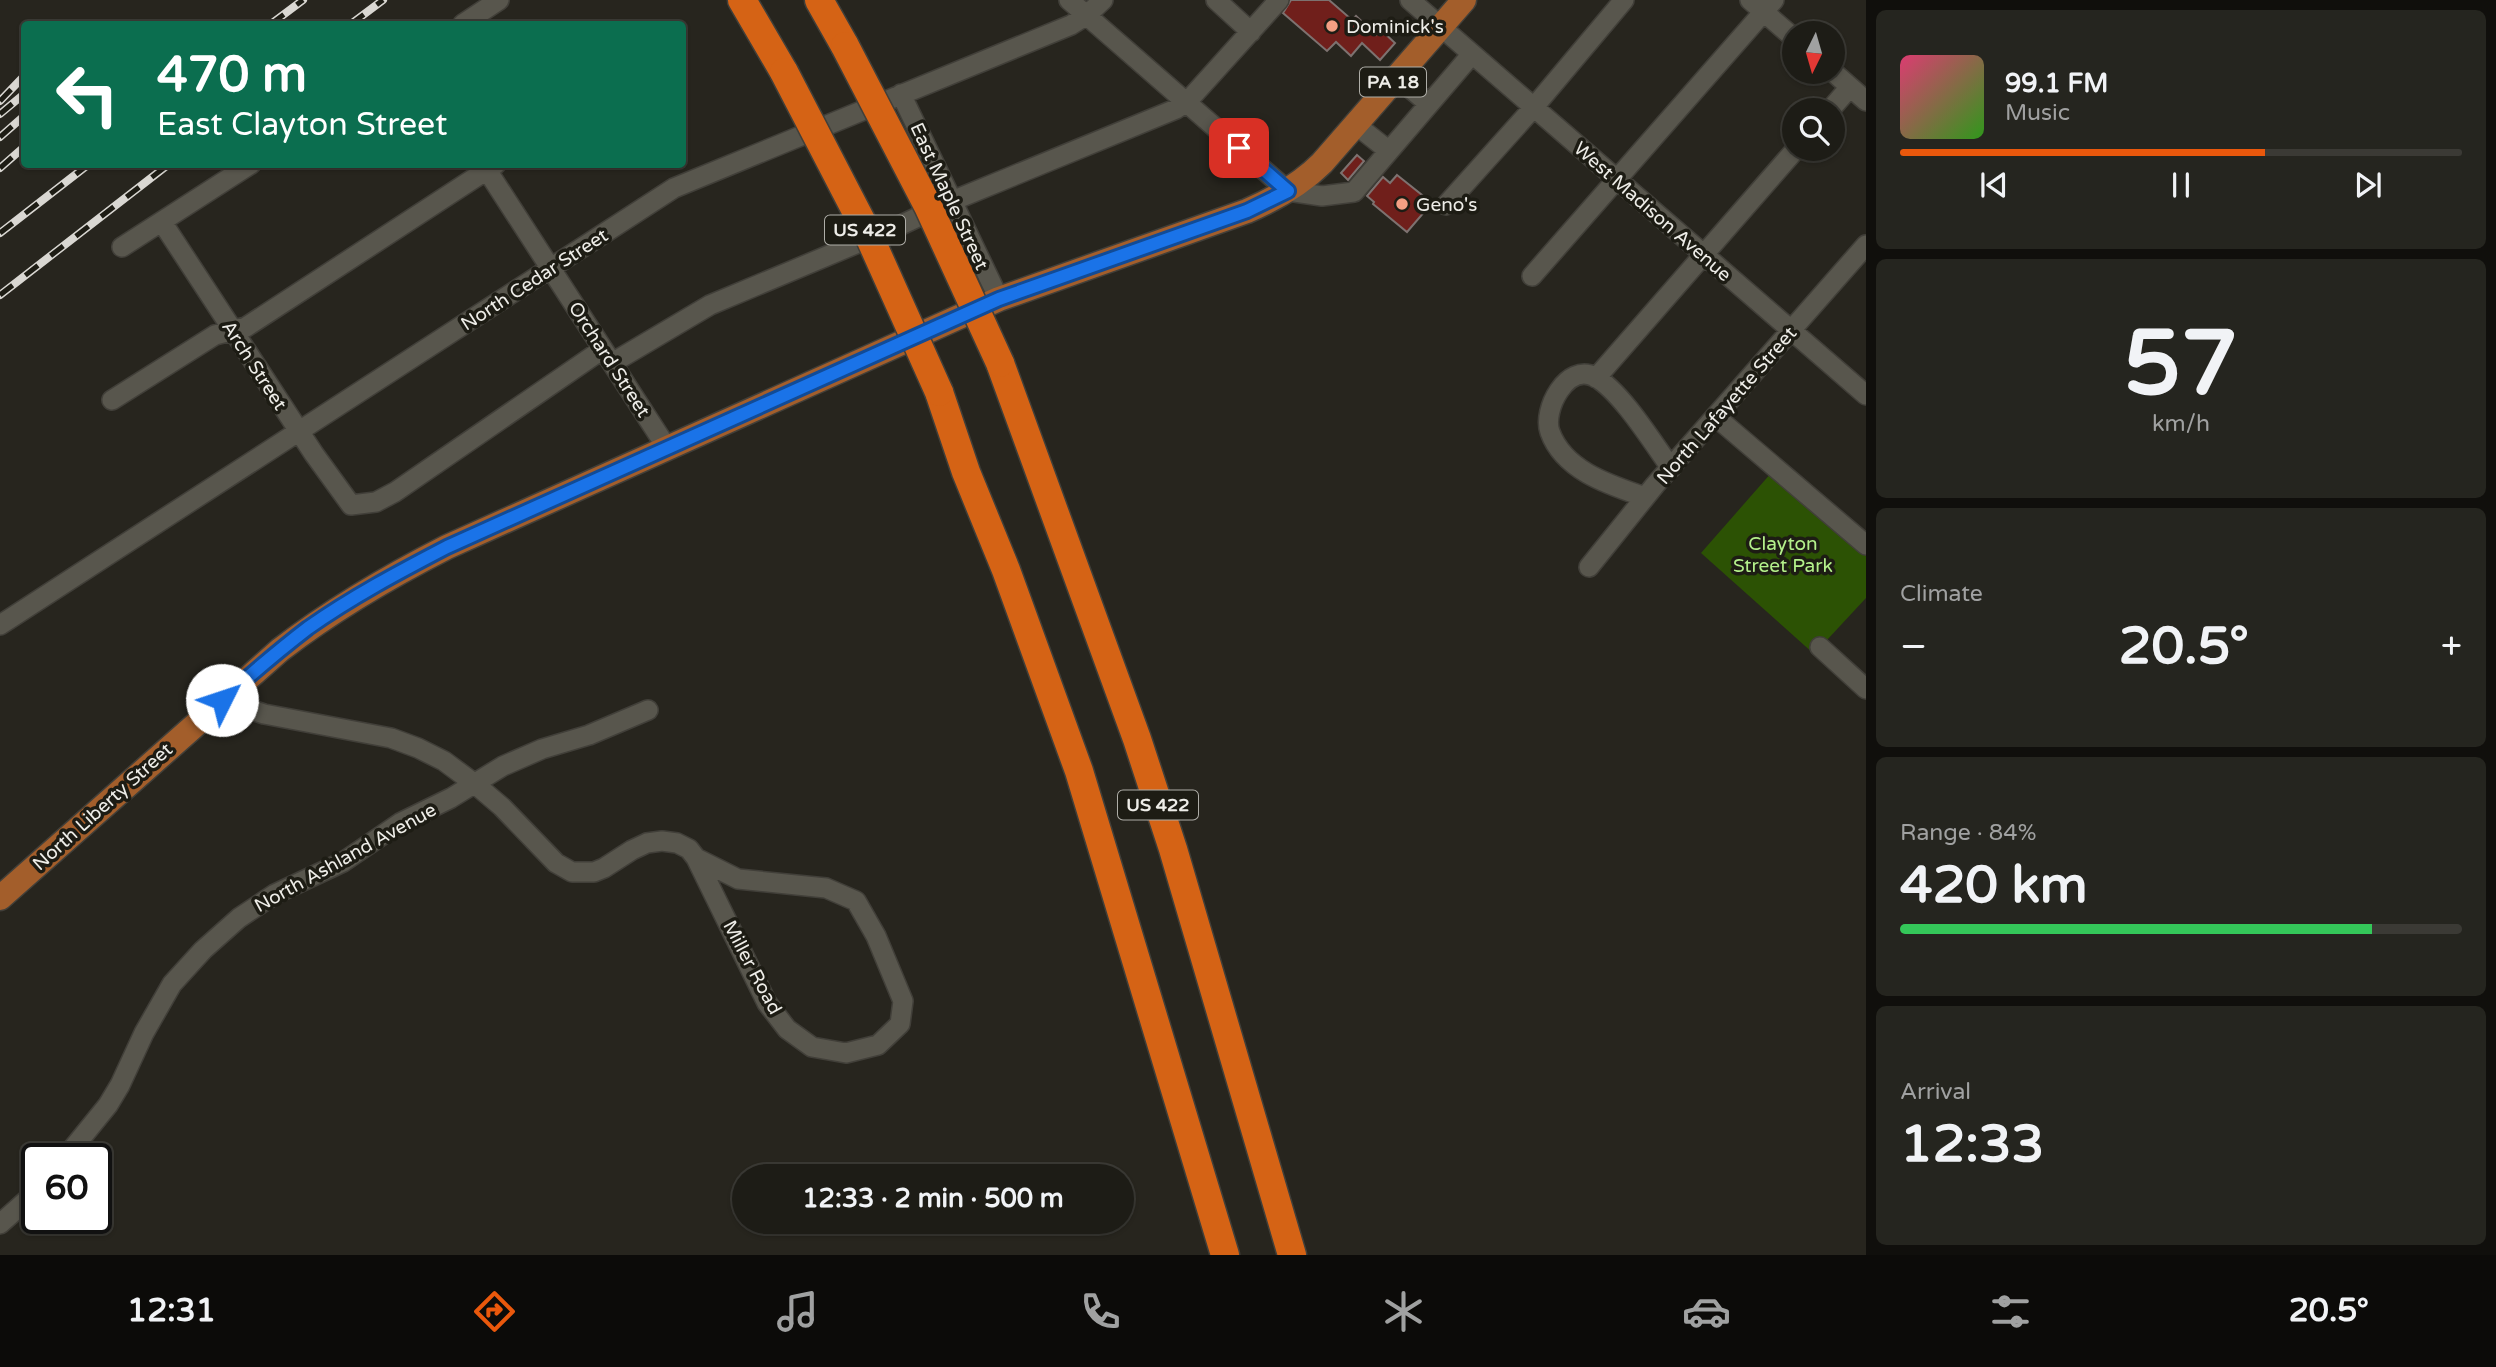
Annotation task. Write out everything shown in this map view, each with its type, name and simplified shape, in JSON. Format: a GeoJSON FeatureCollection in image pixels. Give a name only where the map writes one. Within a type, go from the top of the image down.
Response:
{"type":"FeatureCollection","features":[{"type":"Feature","properties":{"kind":"highway","name":"US 422"},"geometry":{"type":"LineString","coordinates":[[742,0],[784,72],[869,236],[939,391],[966,471],[1006,570],[1079,771],[1225,1255]]}},
{"type":"Feature","properties":{"kind":"highway","name":"US 422"},"geometry":{"type":"LineString","coordinates":[[819,0],[928,206],[1000,363],[1141,751],[1173,849],[1292,1255]]}},
{"type":"Feature","properties":{"kind":"main road","name":"North Liberty Street"},"geometry":{"type":"LineString","coordinates":[[0,898],[222,700],[309,628],[369,589],[447,547],[999,299],[1247,211],[1288,191],[1311,174],[1464,0]]}},
{"type":"Feature","properties":{"kind":"street"},"geometry":{"type":"LineString","coordinates":[[468,21],[499,0]]}},
{"type":"Feature","properties":{"kind":"street"},"geometry":{"type":"LineString","coordinates":[[1069,0],[1288,191],[1322,196],[1354,192],[1472,54]]}},
{"type":"Feature","properties":{"kind":"street","name":"North Cedar Street"},"geometry":{"type":"LineString","coordinates":[[0,625],[674,188],[1071,25],[1103,0]]}},
{"type":"Feature","properties":{"kind":"street"},"geometry":{"type":"LineString","coordinates":[[1216,0],[1251,32]]}},
{"type":"Feature","properties":{"kind":"street"},"geometry":{"type":"LineString","coordinates":[[608,356],[710,305],[1176,109],[1187,102],[1279,0]]}},
{"type":"Feature","properties":{"kind":"street","name":"West Madison Avenue"},"geometry":{"type":"LineString","coordinates":[[1410,0],[1866,395]]}},
{"type":"Feature","properties":{"kind":"street"},"geometry":{"type":"LineString","coordinates":[[1446,205],[1534,107],[1624,0]]}},
{"type":"Feature","properties":{"kind":"street"},"geometry":{"type":"LineString","coordinates":[[1532,276],[1618,180],[1763,4],[1782,25]]}},
{"type":"Feature","properties":{"kind":"street"},"geometry":{"type":"LineString","coordinates":[[1396,78],[1429,104]]}},
{"type":"Feature","properties":{"kind":"street"},"geometry":{"type":"LineString","coordinates":[[1845,83],[1866,101]]}},
{"type":"Feature","properties":{"kind":"street"},"geometry":{"type":"LineString","coordinates":[[1840,98],[1850,87]]}},
{"type":"Feature","properties":{"kind":"street","name":"East Maple Street"},"geometry":{"type":"LineString","coordinates":[[901,94],[999,299]]}},
{"type":"Feature","properties":{"kind":"street"},"geometry":{"type":"LineString","coordinates":[[1356,124],[1389,151]]}},
{"type":"Feature","properties":{"kind":"street"},"geometry":{"type":"LineString","coordinates":[[1597,378],[1786,161]]}},
{"type":"Feature","properties":{"kind":"street"},"geometry":{"type":"LineString","coordinates":[[122,247],[245,168]]}},
{"type":"Feature","properties":{"kind":"street"},"geometry":{"type":"LineString","coordinates":[[113,400],[215,335],[246,327],[486,168]]}},
{"type":"Feature","properties":{"kind":"street","name":"Orchard Street"},"geometry":{"type":"LineString","coordinates":[[490,168],[667,448]]}},
{"type":"Feature","properties":{"kind":"street","name":"Arch Street"},"geometry":{"type":"LineString","coordinates":[[162,222],[298,431],[351,505],[376,502],[395,492],[608,356]]}},
{"type":"Feature","properties":{"kind":"street","name":"North Lafayette Street"},"geometry":{"type":"LineString","coordinates":[[1589,567],[1645,497],[1865,247]]}},
{"type":"Feature","properties":{"kind":"street"},"geometry":{"type":"LineString","coordinates":[[1645,497],[1588,475],[1572,461],[1550,432],[1550,409],[1568,381],[1578,376],[1597,378],[1620,401],[1671,468]]}},
{"type":"Feature","properties":{"kind":"street"},"geometry":{"type":"LineString","coordinates":[[1716,417],[1866,545]]}},
{"type":"Feature","properties":{"kind":"street"},"geometry":{"type":"LineString","coordinates":[[1820,647],[1866,689]]}},
{"type":"Feature","properties":{"kind":"street","name":"Miller Road"},"geometry":{"type":"LineString","coordinates":[[222,700],[264,714],[391,738],[418,748],[444,761],[475,784],[564,869],[594,872],[640,846],[662,841],[677,843],[689,849],[696,858],[767,1003],[787,1029],[811,1046],[846,1053],[878,1045],[900,1024],[903,1001],[876,936],[856,901],[826,888],[738,879],[696,858]]}},
{"type":"Feature","properties":{"kind":"street","name":"North Ashland Avenue"},"geometry":{"type":"LineString","coordinates":[[77,1143],[108,1105],[120,1085],[144,1033],[172,984],[203,950],[239,918],[275,894],[343,862],[400,824],[503,766],[648,710]]}},
{"type":"Feature","properties":{"kind":"street"},"geometry":{"type":"LineString","coordinates":[[0,1224],[21,1205]]}},
{"type":"Feature","properties":{"kind":"green space","name":"Clayton Street Park"},"geometry":{"type":"Polygon","coordinates":[[[1772,472],[1866,556],[1866,598],[1814,654],[1701,553],[1772,472]]]}},
{"type":"Feature","properties":{"kind":"building","name":"Dominick's"},"geometry":{"type":"Polygon","coordinates":[[[1291,0],[1329,0],[1352,20],[1356,16],[1376,35],[1381,30],[1395,43],[1380,60],[1362,43],[1351,56],[1336,42],[1327,51],[1283,13],[1291,0]]]}},
{"type":"Feature","properties":{"kind":"building"},"geometry":{"type":"Polygon","coordinates":[[[1357,155],[1364,161],[1348,180],[1341,173],[1357,155]]]}},
{"type":"Feature","properties":{"kind":"building","name":"Geno's"},"geometry":{"type":"Polygon","coordinates":[[[1397,175],[1432,203],[1407,232],[1367,196],[1383,177],[1390,183],[1397,175]]]}},
{"type":"Feature","properties":{"kind":"railway"},"geometry":{"type":"LineString","coordinates":[[275,21],[303,0]]}},
{"type":"Feature","properties":{"kind":"railway"},"geometry":{"type":"LineString","coordinates":[[355,21],[383,0]]}},
{"type":"Feature","properties":{"kind":"railway"},"geometry":{"type":"LineString","coordinates":[[0,101],[21,79]]}},
{"type":"Feature","properties":{"kind":"railway"},"geometry":{"type":"LineString","coordinates":[[0,114],[21,96]]}},
{"type":"Feature","properties":{"kind":"railway"},"geometry":{"type":"LineString","coordinates":[[0,137],[21,119]]}},
{"type":"Feature","properties":{"kind":"railway"},"geometry":{"type":"LineString","coordinates":[[0,168],[21,150]]}},
{"type":"Feature","properties":{"kind":"railway"},"geometry":{"type":"LineString","coordinates":[[0,233],[84,168]]}},
{"type":"Feature","properties":{"kind":"railway"},"geometry":{"type":"LineString","coordinates":[[0,295],[164,168]]}},
{"type":"Feature","properties":{"kind":"place","name":"Dominick's"},"geometry":{"type":"Point","coordinates":[1332,26]}},
{"type":"Feature","properties":{"kind":"place","name":"Geno's"},"geometry":{"type":"Point","coordinates":[1402,204]}},
{"type":"Feature","properties":{"kind":"route"},"geometry":{"type":"LineString","coordinates":[[222,700],[309,628],[369,589],[447,547],[999,299],[1247,211],[1288,191],[1239,148]]}}]}
